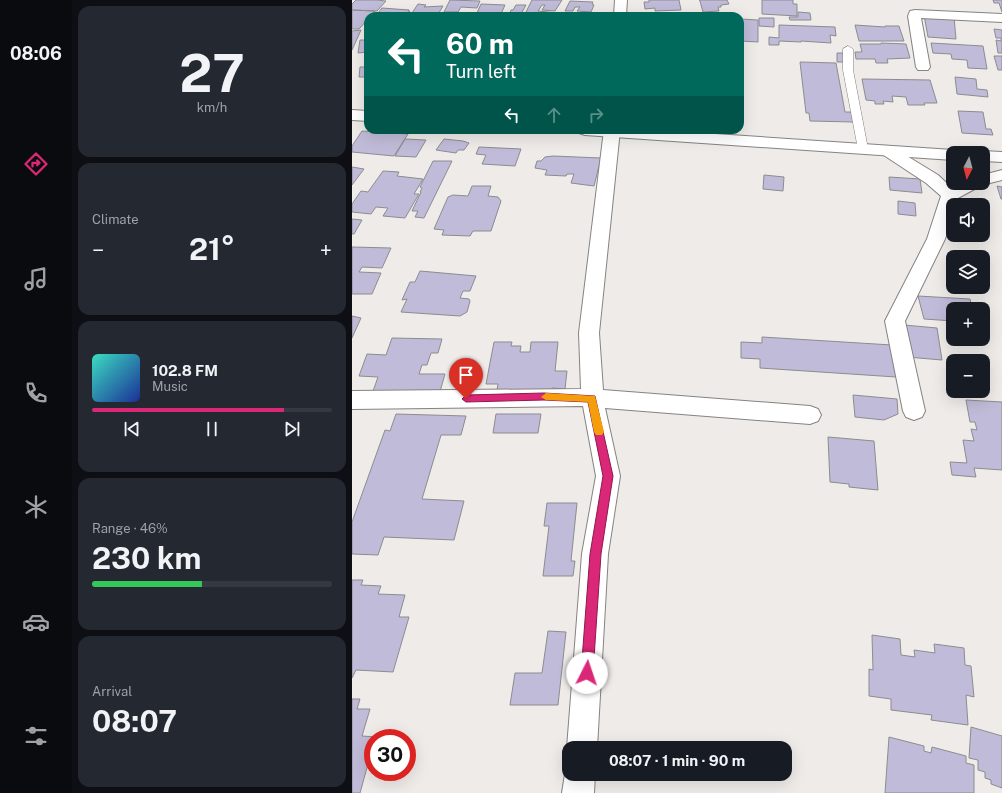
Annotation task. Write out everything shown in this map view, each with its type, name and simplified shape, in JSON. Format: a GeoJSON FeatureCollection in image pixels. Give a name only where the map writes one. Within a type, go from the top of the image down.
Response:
{"type":"FeatureCollection","features":[{"type":"Feature","properties":{"kind":"street"},"geometry":{"type":"LineString","coordinates":[[620,12],[621,0]]}},
{"type":"Feature","properties":{"kind":"street"},"geometry":{"type":"LineString","coordinates":[[923,67],[914,16],[915,14],[1002,18]]}},
{"type":"Feature","properties":{"kind":"street"},"geometry":{"type":"LineString","coordinates":[[352,115],[364,116]]}},
{"type":"Feature","properties":{"kind":"street"},"geometry":{"type":"LineString","coordinates":[[582,741],[595,554],[608,476],[592,398],[589,333],[612,134]]}},
{"type":"Feature","properties":{"kind":"street"},"geometry":{"type":"LineString","coordinates":[[654,134],[946,155]]}},
{"type":"Feature","properties":{"kind":"street"},"geometry":{"type":"LineString","coordinates":[[888,151],[932,179],[950,195]]}},
{"type":"Feature","properties":{"kind":"street"},"geometry":{"type":"LineString","coordinates":[[990,156],[1002,157]]}},
{"type":"Feature","properties":{"kind":"street"},"geometry":{"type":"LineString","coordinates":[[990,178],[1002,175]]}},
{"type":"Feature","properties":{"kind":"street"},"geometry":{"type":"LineString","coordinates":[[914,411],[895,321],[936,239],[950,195],[960,190]]}},
{"type":"Feature","properties":{"kind":"street"},"geometry":{"type":"LineString","coordinates":[[352,400],[372,401],[544,397],[592,398],[810,414]]}},
{"type":"Feature","properties":{"kind":"street"},"geometry":{"type":"LineString","coordinates":[[578,793],[579,781]]}},
{"type":"Feature","properties":{"kind":"lane"},"geometry":{"type":"LineString","coordinates":[[848,49],[848,70],[864,149]]}},
{"type":"Feature","properties":{"kind":"building"},"geometry":{"type":"Polygon","coordinates":[[[356,0],[386,1],[377,11],[352,10],[352,4],[356,0]]]}},
{"type":"Feature","properties":{"kind":"building"},"geometry":{"type":"Polygon","coordinates":[[[450,0],[480,1],[477,8],[461,7],[458,12],[444,12],[450,0]]]}},
{"type":"Feature","properties":{"kind":"building"},"geometry":{"type":"Polygon","coordinates":[[[532,0],[562,0],[555,11],[542,10],[545,5],[542,5],[538,11],[548,12],[526,12],[532,0]]]}},
{"type":"Feature","properties":{"kind":"building"},"geometry":{"type":"Polygon","coordinates":[[[649,0],[679,0],[681,10],[655,11],[655,8],[645,9],[644,2],[649,2],[649,0]]]}},
{"type":"Feature","properties":{"kind":"building"},"geometry":{"type":"Polygon","coordinates":[[[699,0],[727,0],[729,4],[718,7],[719,11],[703,12],[699,0]]]}},
{"type":"Feature","properties":{"kind":"building"},"geometry":{"type":"Polygon","coordinates":[[[762,0],[793,0],[793,4],[797,4],[797,16],[762,14],[762,0]]]}},
{"type":"Feature","properties":{"kind":"building"},"geometry":{"type":"Polygon","coordinates":[[[993,0],[1002,0],[1002,12],[999,3],[994,3],[993,0]]]}},
{"type":"Feature","properties":{"kind":"building"},"geometry":{"type":"Polygon","coordinates":[[[570,1],[593,2],[592,4],[594,5],[591,12],[577,11],[580,7],[575,7],[573,11],[565,11],[570,1]]]}},
{"type":"Feature","properties":{"kind":"building"},"geometry":{"type":"Polygon","coordinates":[[[418,4],[426,5],[424,7],[443,6],[439,12],[413,12],[418,4]]]}},
{"type":"Feature","properties":{"kind":"building"},"geometry":{"type":"Polygon","coordinates":[[[481,4],[505,5],[502,12],[477,12],[481,4]]]}},
{"type":"Feature","properties":{"kind":"building"},"geometry":{"type":"Polygon","coordinates":[[[516,5],[526,5],[522,12],[510,12],[516,5]]]}},
{"type":"Feature","properties":{"kind":"building"},"geometry":{"type":"Polygon","coordinates":[[[382,8],[410,11],[409,12],[379,12],[382,8]]]}},
{"type":"Feature","properties":{"kind":"building"},"geometry":{"type":"Polygon","coordinates":[[[352,10],[375,11],[364,12],[364,23],[359,29],[352,29],[352,10]]]}},
{"type":"Feature","properties":{"kind":"building"},"geometry":{"type":"Polygon","coordinates":[[[798,12],[810,13],[811,20],[790,20],[789,17],[798,17],[798,12]]]}},
{"type":"Feature","properties":{"kind":"building"},"geometry":{"type":"Polygon","coordinates":[[[924,15],[954,17],[956,39],[928,37],[924,15]]]}},
{"type":"Feature","properties":{"kind":"building"},"geometry":{"type":"Polygon","coordinates":[[[759,18],[774,18],[774,27],[759,26],[759,18]]]}},
{"type":"Feature","properties":{"kind":"building"},"geometry":{"type":"Polygon","coordinates":[[[744,19],[758,20],[758,42],[744,41],[744,19]]]}},
{"type":"Feature","properties":{"kind":"building"},"geometry":{"type":"Polygon","coordinates":[[[779,25],[835,27],[836,36],[830,35],[831,43],[779,41],[779,45],[769,45],[769,37],[779,38],[779,25]]]}},
{"type":"Feature","properties":{"kind":"building"},"geometry":{"type":"Polygon","coordinates":[[[855,25],[885,27],[899,26],[904,41],[859,41],[855,25]]]}},
{"type":"Feature","properties":{"kind":"building"},"geometry":{"type":"Polygon","coordinates":[[[994,29],[1002,30],[1002,53],[998,53],[996,40],[1001,41],[1001,38],[996,38],[994,29]]]}},
{"type":"Feature","properties":{"kind":"building"},"geometry":{"type":"Polygon","coordinates":[[[361,30],[352,50],[352,31],[361,30]]]}},
{"type":"Feature","properties":{"kind":"building"},"geometry":{"type":"Polygon","coordinates":[[[360,40],[364,40],[364,52],[358,53],[360,40]]]}},
{"type":"Feature","properties":{"kind":"building"},"geometry":{"type":"Polygon","coordinates":[[[931,43],[983,46],[987,69],[968,68],[967,60],[952,59],[951,54],[933,53],[931,43]]]}},
{"type":"Feature","properties":{"kind":"building"},"geometry":{"type":"Polygon","coordinates":[[[860,44],[906,44],[910,58],[887,59],[888,63],[876,63],[875,59],[856,59],[855,52],[862,52],[860,44]]]}},
{"type":"Feature","properties":{"kind":"building"},"geometry":{"type":"Polygon","coordinates":[[[837,53],[846,53],[847,62],[837,62],[837,53]]]}},
{"type":"Feature","properties":{"kind":"building"},"geometry":{"type":"Polygon","coordinates":[[[994,56],[1002,56],[1002,70],[998,70],[994,56]]]}},
{"type":"Feature","properties":{"kind":"building"},"geometry":{"type":"Polygon","coordinates":[[[800,62],[836,63],[845,112],[851,112],[853,122],[810,121],[809,113],[806,113],[800,62]]]}},
{"type":"Feature","properties":{"kind":"building"},"geometry":{"type":"Polygon","coordinates":[[[360,67],[364,67],[364,77],[359,77],[360,67]]]}},
{"type":"Feature","properties":{"kind":"building"},"geometry":{"type":"Polygon","coordinates":[[[955,77],[976,79],[977,89],[987,90],[988,97],[957,94],[955,77]]]}},
{"type":"Feature","properties":{"kind":"building"},"geometry":{"type":"Polygon","coordinates":[[[862,79],[930,80],[937,103],[908,105],[906,97],[892,96],[893,102],[883,101],[884,104],[875,104],[875,101],[866,100],[862,79]]]}},
{"type":"Feature","properties":{"kind":"building"},"geometry":{"type":"Polygon","coordinates":[[[958,111],[983,112],[986,129],[991,129],[993,135],[962,133],[958,111]]]}},
{"type":"Feature","properties":{"kind":"building"},"geometry":{"type":"Polygon","coordinates":[[[362,131],[364,131],[364,134],[408,134],[394,156],[352,152],[352,146],[362,131]]]}},
{"type":"Feature","properties":{"kind":"building"},"geometry":{"type":"Polygon","coordinates":[[[405,139],[426,140],[416,157],[395,156],[405,139]]]}},
{"type":"Feature","properties":{"kind":"building"},"geometry":{"type":"Polygon","coordinates":[[[444,139],[469,143],[464,150],[458,150],[456,153],[436,150],[444,139]]]}},
{"type":"Feature","properties":{"kind":"building"},"geometry":{"type":"Polygon","coordinates":[[[479,147],[521,149],[515,166],[482,164],[486,155],[476,154],[479,147]]]}},
{"type":"Feature","properties":{"kind":"building"},"geometry":{"type":"Polygon","coordinates":[[[545,157],[601,158],[594,186],[571,183],[574,174],[567,174],[566,176],[545,175],[547,170],[535,168],[537,161],[541,161],[545,157]]]}},
{"type":"Feature","properties":{"kind":"building"},"geometry":{"type":"Polygon","coordinates":[[[433,161],[452,161],[424,218],[415,217],[418,211],[412,211],[421,192],[422,188],[420,187],[433,161]]]}},
{"type":"Feature","properties":{"kind":"building"},"geometry":{"type":"Polygon","coordinates":[[[352,167],[364,169],[352,185],[352,167]]]}},
{"type":"Feature","properties":{"kind":"building"},"geometry":{"type":"Polygon","coordinates":[[[383,171],[399,172],[397,176],[423,179],[414,194],[419,194],[405,218],[383,216],[388,208],[376,207],[371,214],[352,212],[352,204],[361,191],[368,192],[383,171]]]}},
{"type":"Feature","properties":{"kind":"building"},"geometry":{"type":"Polygon","coordinates":[[[764,175],[784,177],[783,191],[763,189],[764,175]]]}},
{"type":"Feature","properties":{"kind":"building"},"geometry":{"type":"Polygon","coordinates":[[[889,177],[920,179],[922,193],[890,190],[889,177]]]}},
{"type":"Feature","properties":{"kind":"building"},"geometry":{"type":"Polygon","coordinates":[[[472,186],[491,186],[488,196],[498,197],[501,201],[491,231],[473,231],[470,236],[442,235],[444,230],[434,229],[448,197],[453,195],[468,196],[472,186]]]}},
{"type":"Feature","properties":{"kind":"building"},"geometry":{"type":"Polygon","coordinates":[[[997,186],[1002,187],[1002,199],[1001,199],[997,186]]]}},
{"type":"Feature","properties":{"kind":"building"},"geometry":{"type":"Polygon","coordinates":[[[898,201],[915,203],[916,216],[898,214],[898,201]]]}},
{"type":"Feature","properties":{"kind":"building"},"geometry":{"type":"Polygon","coordinates":[[[352,219],[362,220],[354,234],[352,234],[352,219]]]}},
{"type":"Feature","properties":{"kind":"building"},"geometry":{"type":"Polygon","coordinates":[[[352,247],[391,248],[382,268],[362,267],[359,272],[381,273],[372,294],[352,294],[352,247]]]}},
{"type":"Feature","properties":{"kind":"building"},"geometry":{"type":"Polygon","coordinates":[[[420,271],[476,276],[470,291],[463,291],[460,298],[469,299],[470,301],[467,312],[460,316],[401,312],[407,299],[402,300],[410,282],[415,282],[420,271]]]}},
{"type":"Feature","properties":{"kind":"building"},"geometry":{"type":"Polygon","coordinates":[[[918,296],[970,299],[971,302],[946,302],[946,321],[924,319],[918,296]]]}},
{"type":"Feature","properties":{"kind":"building"},"geometry":{"type":"Polygon","coordinates":[[[352,316],[361,318],[352,338],[352,316]]]}},
{"type":"Feature","properties":{"kind":"building"},"geometry":{"type":"Polygon","coordinates":[[[904,325],[937,328],[942,360],[907,357],[904,325]]]}},
{"type":"Feature","properties":{"kind":"building"},"geometry":{"type":"Polygon","coordinates":[[[762,337],[892,345],[896,377],[760,368],[760,359],[741,358],[741,342],[762,343],[762,337]]]}},
{"type":"Feature","properties":{"kind":"building"},"geometry":{"type":"Polygon","coordinates":[[[392,338],[442,339],[438,353],[431,353],[427,365],[422,365],[419,374],[445,374],[439,395],[372,394],[378,377],[359,376],[367,354],[386,355],[392,338]]]}},
{"type":"Feature","properties":{"kind":"building"},"geometry":{"type":"Polygon","coordinates":[[[494,342],[512,342],[511,346],[521,346],[520,352],[530,352],[531,342],[558,342],[555,371],[567,371],[565,389],[552,388],[552,395],[496,395],[498,384],[486,384],[494,342]]]}},
{"type":"Feature","properties":{"kind":"building"},"geometry":{"type":"Polygon","coordinates":[[[853,395],[897,399],[898,414],[884,420],[855,417],[853,395]]]}},
{"type":"Feature","properties":{"kind":"building"},"geometry":{"type":"Polygon","coordinates":[[[966,400],[1002,402],[1002,470],[974,468],[976,477],[952,475],[950,462],[967,463],[963,440],[974,441],[971,429],[977,430],[975,422],[970,422],[966,400]]]}},
{"type":"Feature","properties":{"kind":"building"},"geometry":{"type":"Polygon","coordinates":[[[396,414],[466,416],[461,435],[441,435],[422,499],[464,501],[454,540],[384,537],[378,555],[352,554],[352,522],[385,430],[390,431],[396,414]]]}},
{"type":"Feature","properties":{"kind":"building"},"geometry":{"type":"Polygon","coordinates":[[[496,414],[541,414],[538,433],[493,433],[496,414]]]}},
{"type":"Feature","properties":{"kind":"building"},"geometry":{"type":"Polygon","coordinates":[[[828,437],[874,441],[878,490],[849,487],[849,484],[830,482],[828,437]]]}},
{"type":"Feature","properties":{"kind":"building"},"geometry":{"type":"Polygon","coordinates":[[[547,503],[577,503],[571,561],[575,561],[573,576],[543,576],[549,526],[544,526],[547,503]]]}},
{"type":"Feature","properties":{"kind":"building"},"geometry":{"type":"Polygon","coordinates":[[[352,580],[363,580],[361,585],[381,586],[378,594],[405,595],[399,617],[409,617],[393,672],[356,670],[352,678],[352,580]]]}},
{"type":"Feature","properties":{"kind":"building"},"geometry":{"type":"Polygon","coordinates":[[[548,631],[566,632],[558,705],[510,705],[515,673],[542,673],[548,631]]]}},
{"type":"Feature","properties":{"kind":"building"},"geometry":{"type":"Polygon","coordinates":[[[872,635],[900,639],[901,655],[915,657],[914,650],[935,653],[934,644],[964,648],[965,665],[971,666],[974,697],[966,695],[968,725],[931,720],[932,715],[891,710],[891,699],[869,696],[869,669],[873,670],[872,635]]]}},
{"type":"Feature","properties":{"kind":"building"},"geometry":{"type":"Polygon","coordinates":[[[352,699],[360,699],[357,709],[370,709],[362,736],[364,736],[364,779],[360,793],[352,793],[352,699]]]}},
{"type":"Feature","properties":{"kind":"building"},"geometry":{"type":"Polygon","coordinates":[[[971,727],[1002,736],[1002,788],[991,784],[991,780],[985,778],[985,772],[978,770],[978,760],[969,758],[971,727]]]}},
{"type":"Feature","properties":{"kind":"building"},"geometry":{"type":"Polygon","coordinates":[[[889,737],[924,746],[924,751],[931,753],[932,747],[966,756],[966,763],[974,765],[974,793],[885,793],[889,737]]]}},
{"type":"Feature","properties":{"kind":"slow traffic"},"geometry":{"type":"LineString","coordinates":[[546,397],[592,398],[599,432]]}},
{"type":"Feature","properties":{"kind":"route"},"geometry":{"type":"LineString","coordinates":[[466,399],[544,397],[592,398],[608,476],[595,554],[587,673]]}}]}
